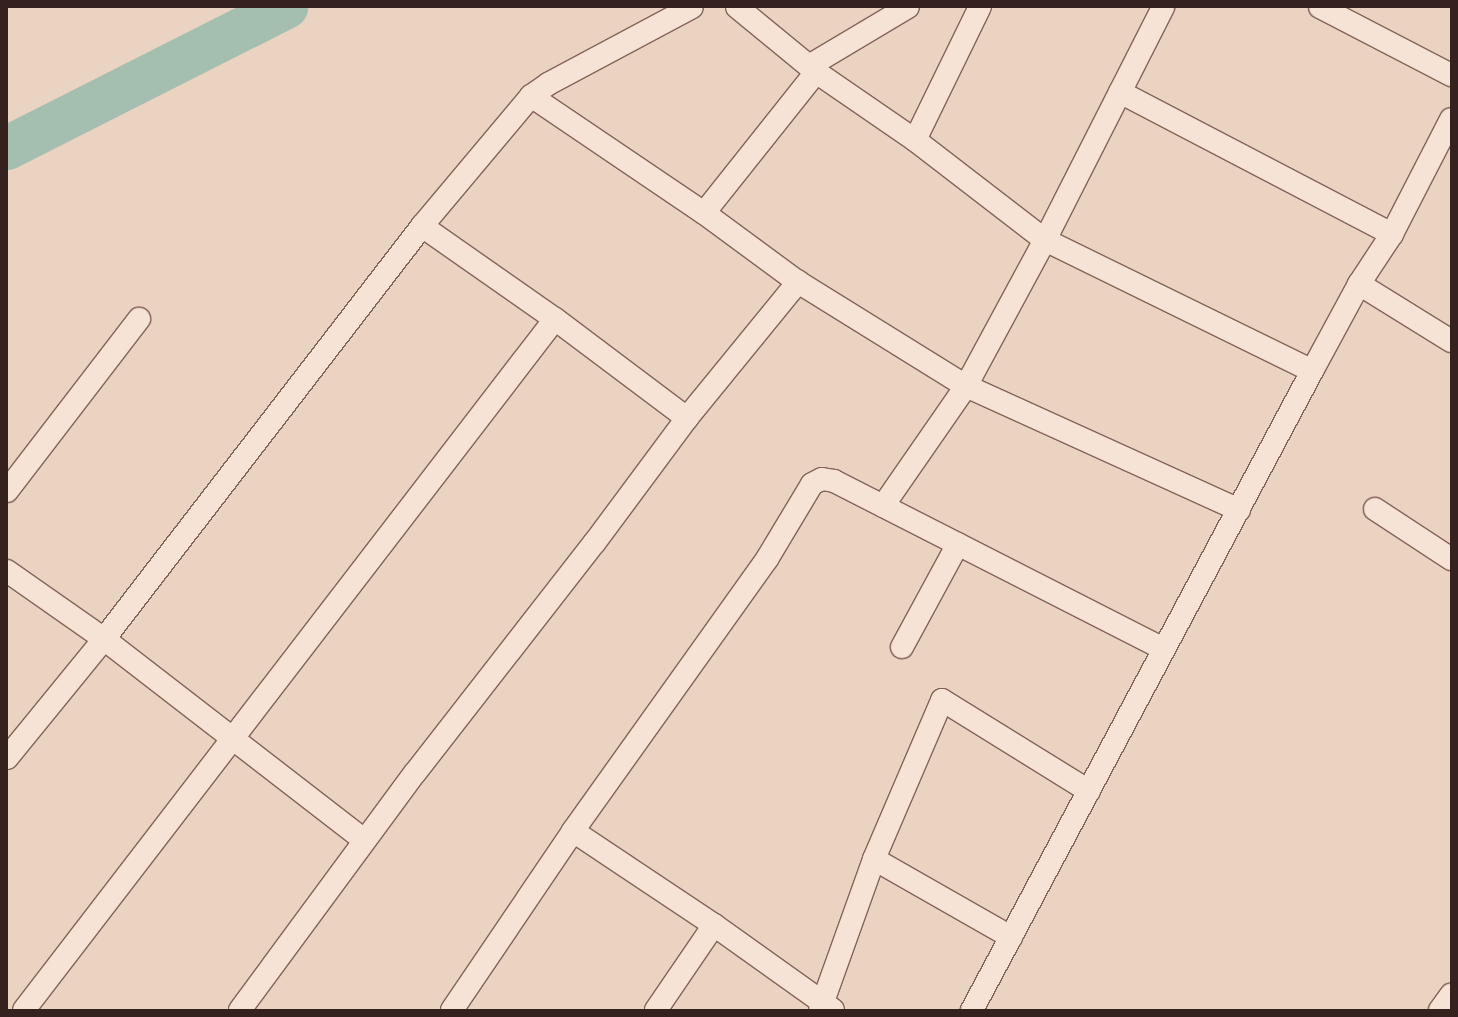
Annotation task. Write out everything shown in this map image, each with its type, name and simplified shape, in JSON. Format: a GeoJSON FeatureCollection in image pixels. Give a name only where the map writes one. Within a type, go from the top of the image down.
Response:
{"type":"FeatureCollection","features":[{"type":"Feature","properties":{"kind":"street"},"geometry":{"type":"LineString","coordinates":[[7,758],[104,639],[422,226],[531,96],[548,84],[692,7]]}},
{"type":"Feature","properties":{"kind":"street"},"geometry":{"type":"LineString","coordinates":[[737,7],[813,69],[915,140],[1045,240],[1312,371]]}},
{"type":"Feature","properties":{"kind":"street"},"geometry":{"type":"LineString","coordinates":[[704,213],[813,69],[908,7]]}},
{"type":"Feature","properties":{"kind":"street"},"geometry":{"type":"LineString","coordinates":[[915,140],[980,7]]}},
{"type":"Feature","properties":{"kind":"street"},"geometry":{"type":"LineString","coordinates":[[883,506],[966,386],[1045,240],[1164,7]]}},
{"type":"Feature","properties":{"kind":"street"},"geometry":{"type":"LineString","coordinates":[[1320,7],[1451,75]]}},
{"type":"Feature","properties":{"kind":"street"},"geometry":{"type":"LineString","coordinates":[[1120,92],[1392,234]]}},
{"type":"Feature","properties":{"kind":"street"},"geometry":{"type":"LineString","coordinates":[[531,96],[704,213],[798,282],[966,386],[1239,510]]}},
{"type":"Feature","properties":{"kind":"street"},"geometry":{"type":"LineString","coordinates":[[972,1010],[1312,371],[1359,284],[1392,234],[1451,119]]}},
{"type":"Feature","properties":{"kind":"street"},"geometry":{"type":"LineString","coordinates":[[422,226],[555,319],[687,418]]}},
{"type":"Feature","properties":{"kind":"street"},"geometry":{"type":"LineString","coordinates":[[240,1010],[364,840],[595,542],[687,418],[798,282]]}},
{"type":"Feature","properties":{"kind":"street"},"geometry":{"type":"LineString","coordinates":[[1359,284],[1451,341]]}},
{"type":"Feature","properties":{"kind":"street"},"geometry":{"type":"LineString","coordinates":[[7,491],[139,319]]}},
{"type":"Feature","properties":{"kind":"street"},"geometry":{"type":"LineString","coordinates":[[24,1010],[555,319]]}},
{"type":"Feature","properties":{"kind":"street"},"geometry":{"type":"LineString","coordinates":[[452,1010],[573,831],[767,560],[812,484],[822,479],[834,481],[1164,649]]}},
{"type":"Feature","properties":{"kind":"street"},"geometry":{"type":"LineString","coordinates":[[1375,509],[1451,559]]}},
{"type":"Feature","properties":{"kind":"street"},"geometry":{"type":"LineString","coordinates":[[902,647],[958,544]]}},
{"type":"Feature","properties":{"kind":"street"},"geometry":{"type":"LineString","coordinates":[[7,571],[104,639],[364,840]]}},
{"type":"Feature","properties":{"kind":"street"},"geometry":{"type":"LineString","coordinates":[[573,831],[714,925],[825,1008],[874,859],[942,700],[1089,791]]}},
{"type":"Feature","properties":{"kind":"street"},"geometry":{"type":"LineString","coordinates":[[874,859],[1011,937]]}},
{"type":"Feature","properties":{"kind":"street"},"geometry":{"type":"LineString","coordinates":[[656,1010],[714,925]]}},
{"type":"Feature","properties":{"kind":"street"},"geometry":{"type":"LineString","coordinates":[[1440,1010],[1451,995]]}},
{"type":"Feature","properties":{"kind":"waterway"},"geometry":{"type":"LineString","coordinates":[[7,148],[286,7]]}}]}
